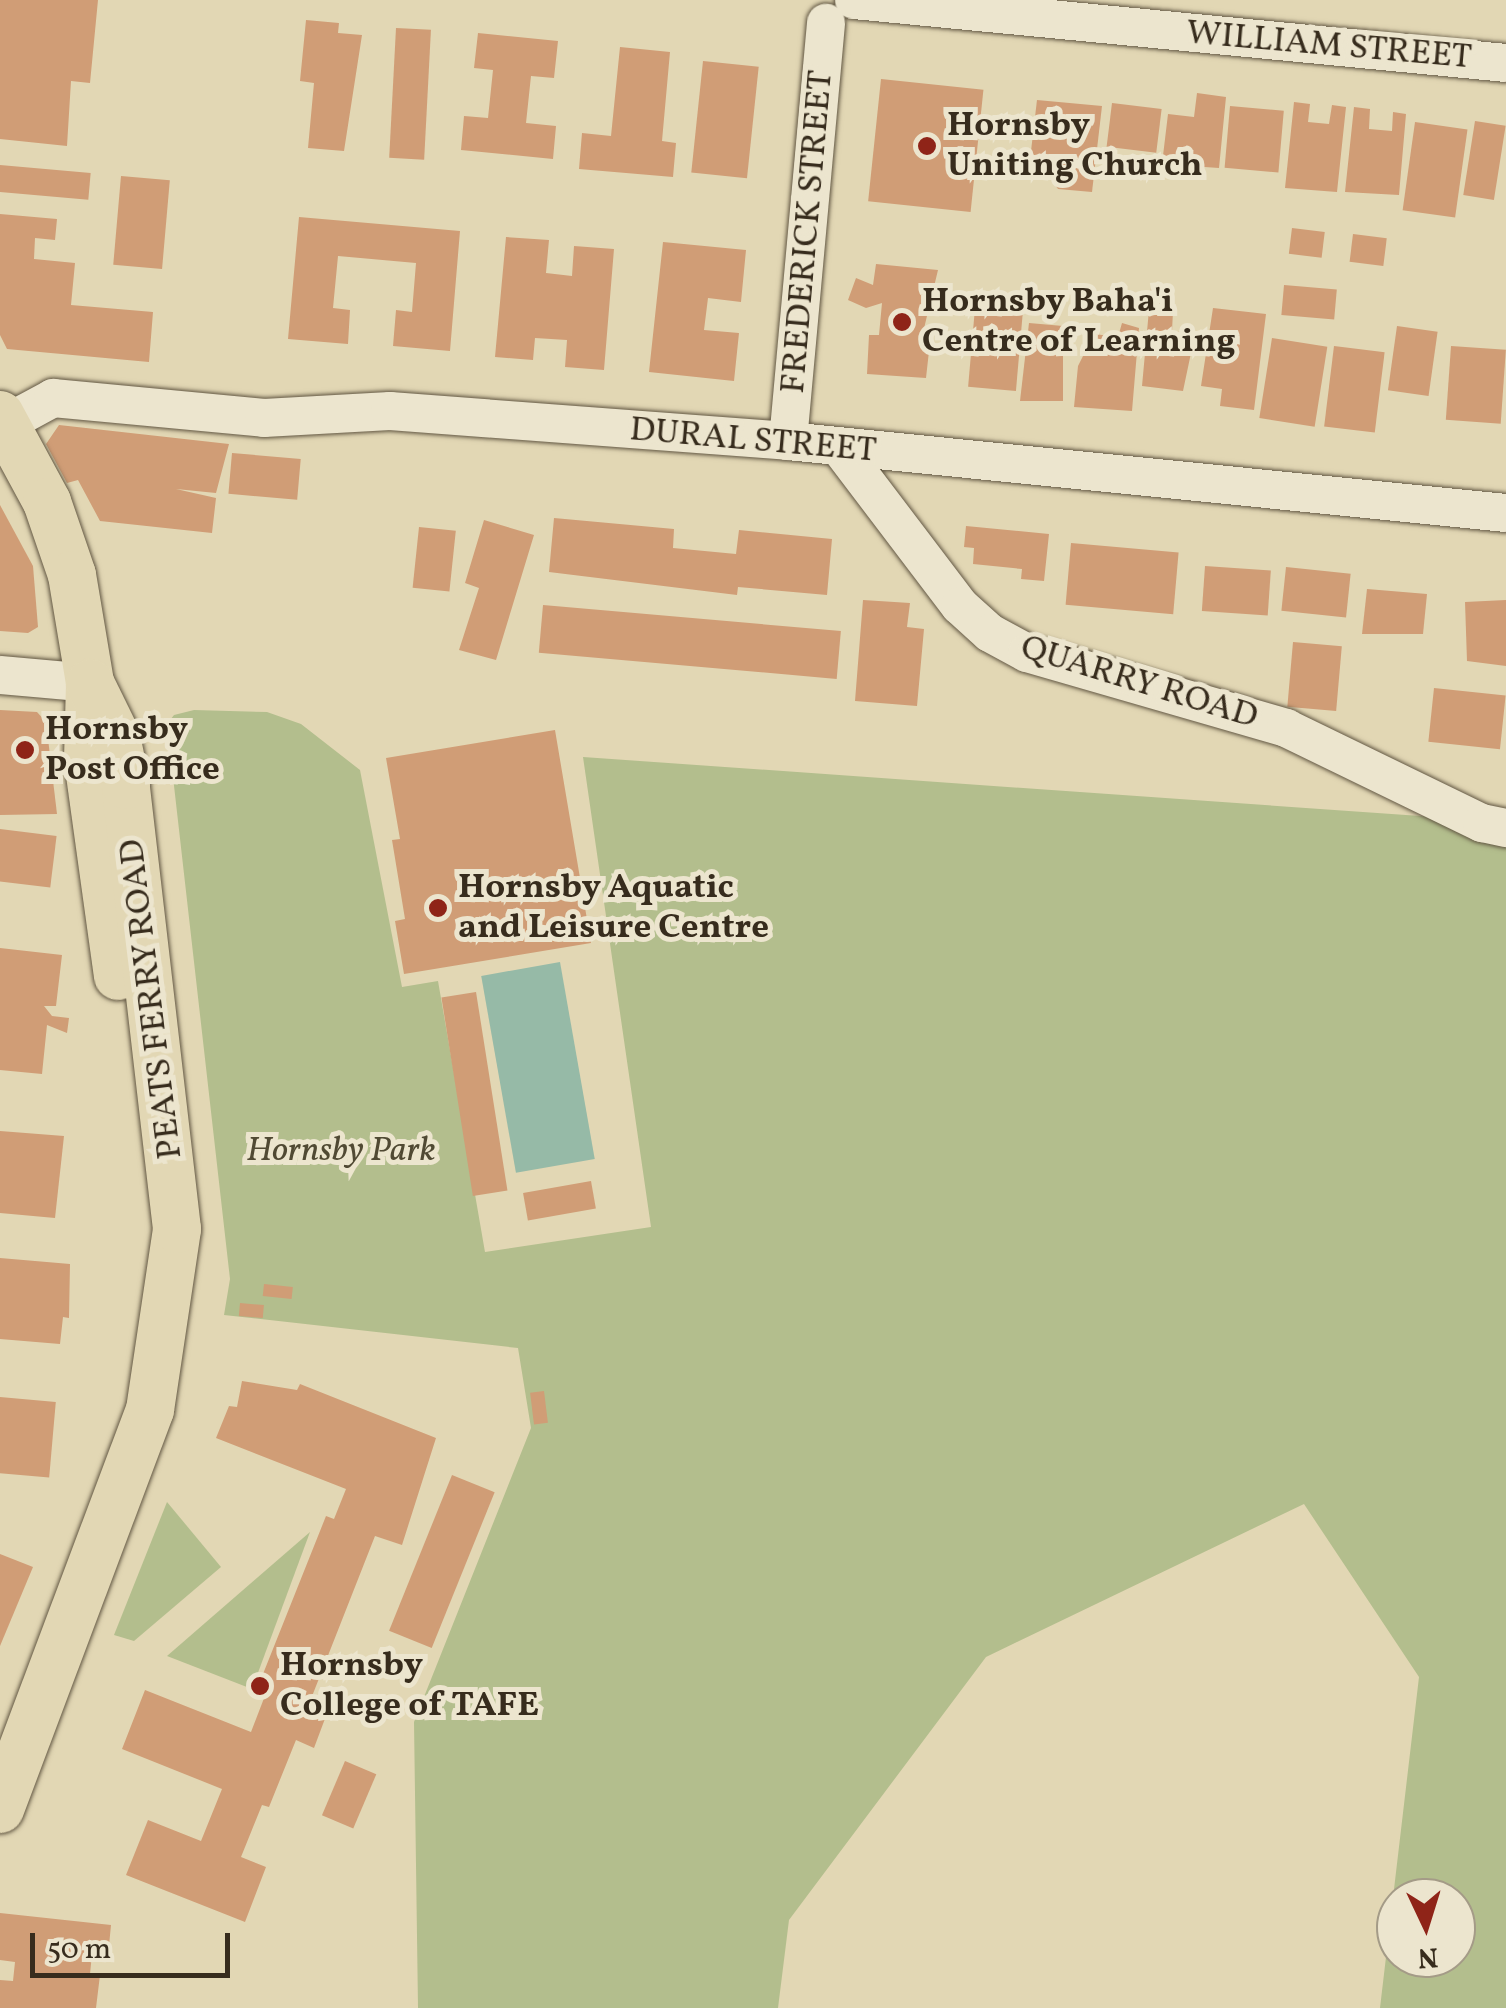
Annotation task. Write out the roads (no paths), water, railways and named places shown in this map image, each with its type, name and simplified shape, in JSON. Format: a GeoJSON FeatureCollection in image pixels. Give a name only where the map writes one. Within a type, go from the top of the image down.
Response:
{"type":"FeatureCollection","features":[{"type":"Feature","properties":{"kind":"main road","name":"PEATS FERRY ROAD"},"geometry":{"type":"LineString","coordinates":[[0,1808],[150,1410],[159,1322],[151,1215],[88,760],[90,682],[60,534],[2,420]]}},
{"type":"Feature","properties":{"kind":"street","name":"WILLIAM STREET"},"geometry":{"type":"LineString","coordinates":[[834,6],[1506,63]]}},
{"type":"Feature","properties":{"kind":"street","name":"FREDERICK STREET"},"geometry":{"type":"LineString","coordinates":[[788,442],[834,6]]}},
{"type":"Feature","properties":{"kind":"street","name":"DURAL STREET"},"geometry":{"type":"LineString","coordinates":[[2,420],[53,398],[264,418],[390,411],[788,442],[1506,512]]}},
{"type":"Feature","properties":{"kind":"street","name":"QUARRY ROAD"},"geometry":{"type":"LineString","coordinates":[[840,448],[960,606],[1002,640],[1027,653],[1286,728],[1482,823],[1506,828]]}},
{"type":"Feature","properties":{"kind":"street"},"geometry":{"type":"LineString","coordinates":[[0,675],[90,682]]}},
{"type":"Feature","properties":{"kind":"place","name":"Hornsby Uniting Church"},"geometry":{"type":"Point","coordinates":[927,146]}},
{"type":"Feature","properties":{"kind":"place","name":"Hornsby Baha'i Centre of Learning"},"geometry":{"type":"Point","coordinates":[902,322]}},
{"type":"Feature","properties":{"kind":"place","name":"Hornsby Post Office"},"geometry":{"type":"Point","coordinates":[25,750]}},
{"type":"Feature","properties":{"kind":"place","name":"Hornsby Aquatic and Leisure Centre"},"geometry":{"type":"Point","coordinates":[438,908]}},
{"type":"Feature","properties":{"kind":"place","name":"Hornsby College of TAFE"},"geometry":{"type":"Point","coordinates":[260,1686]}},
{"type":"Feature","properties":{"kind":"park label","name":"Hornsby Park"},"geometry":{"type":"Point","coordinates":[341,1151]}}]}
